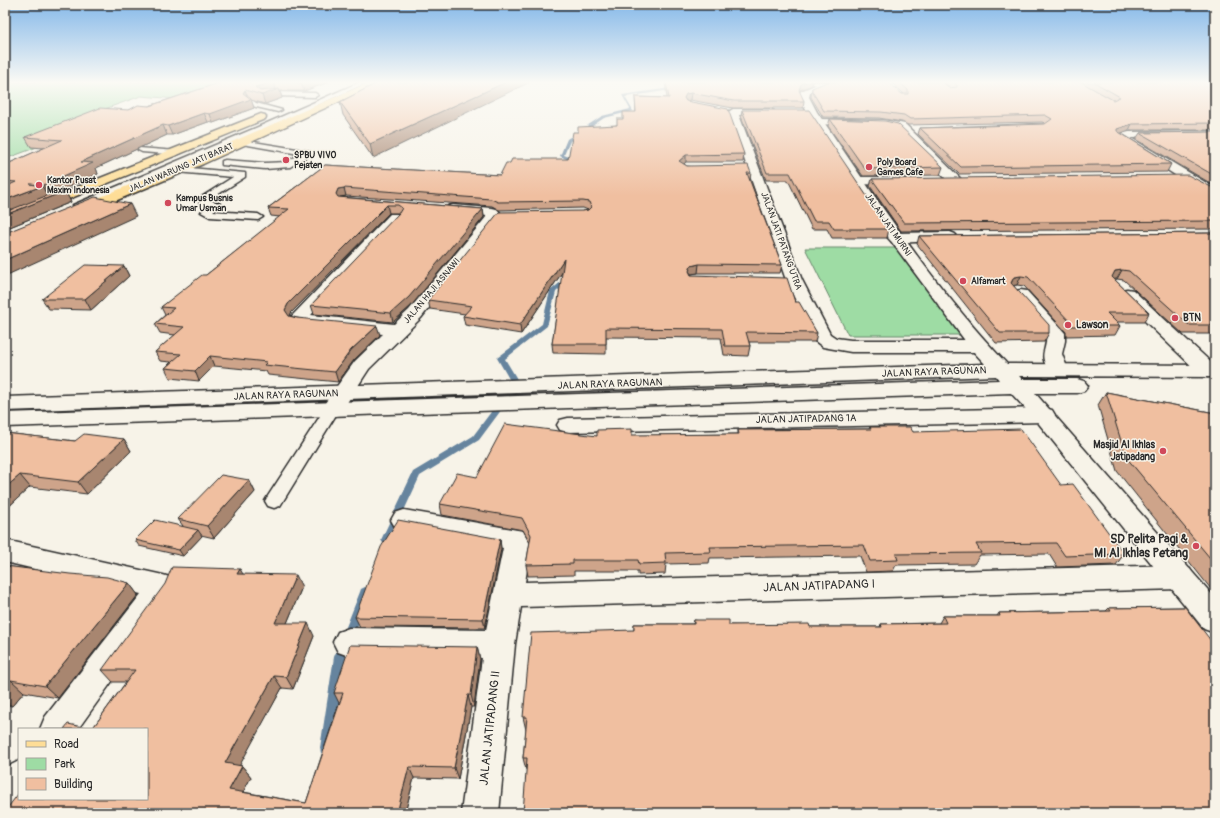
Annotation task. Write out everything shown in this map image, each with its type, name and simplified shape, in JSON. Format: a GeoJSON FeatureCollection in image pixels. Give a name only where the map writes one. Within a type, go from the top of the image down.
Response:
{"type":"FeatureCollection","features":[{"type":"Feature","properties":{"kind":"main road","name":"JALAN WARUNG JATI BARAT"},"geometry":{"type":"LineString","coordinates":[[5,221],[177,153],[254,120]]}},
{"type":"Feature","properties":{"kind":"main road","name":"JALAN WARUNG JATI BARAT"},"geometry":{"type":"LineString","coordinates":[[67,213],[179,170],[291,120]]}},
{"type":"Feature","properties":{"kind":"street","name":"JALAN JATI PATANG UTRA"},"geometry":{"type":"LineString","coordinates":[[730,120],[786,280],[822,337],[830,343],[851,346],[979,346]]}},
{"type":"Feature","properties":{"kind":"street","name":"JALAN JATI MURNI"},"geometry":{"type":"LineString","coordinates":[[817,120],[896,238],[979,346],[1044,415],[1215,620]]}},
{"type":"Feature","properties":{"kind":"street","name":"JALAN JATI PATANG UTRA"},"geometry":{"type":"LineString","coordinates":[[856,120],[893,123],[901,126],[905,130]]}},
{"type":"Feature","properties":{"kind":"street"},"geometry":{"type":"LineString","coordinates":[[905,130],[920,129]]}},
{"type":"Feature","properties":{"kind":"street"},"geometry":{"type":"LineString","coordinates":[[905,130],[956,181]]}},
{"type":"Feature","properties":{"kind":"street"},"geometry":{"type":"LineString","coordinates":[[1215,134],[1121,137],[1215,194]]}},
{"type":"Feature","properties":{"kind":"street"},"geometry":{"type":"LineString","coordinates":[[1183,135],[1209,147]]}},
{"type":"Feature","properties":{"kind":"street"},"geometry":{"type":"LineString","coordinates":[[1163,178],[1187,177]]}},
{"type":"Feature","properties":{"kind":"street"},"geometry":{"type":"LineString","coordinates":[[941,181],[972,180]]}},
{"type":"Feature","properties":{"kind":"street"},"geometry":{"type":"LineString","coordinates":[[858,181],[911,181]]}},
{"type":"Feature","properties":{"kind":"street","name":"JALAN HAJI ASNAWI"},"geometry":{"type":"LineString","coordinates":[[336,402],[362,366],[415,314],[499,214],[438,208]]}},
{"type":"Feature","properties":{"kind":"street"},"geometry":{"type":"LineString","coordinates":[[396,209],[299,318],[301,320],[399,330]]}},
{"type":"Feature","properties":{"kind":"street"},"geometry":{"type":"LineString","coordinates":[[896,238],[965,237]]}},
{"type":"Feature","properties":{"kind":"street"},"geometry":{"type":"LineString","coordinates":[[1117,285],[1213,376]]}},
{"type":"Feature","properties":{"kind":"street"},"geometry":{"type":"LineString","coordinates":[[1018,291],[1055,333],[1056,341],[1052,352],[1052,357],[1058,370]]}},
{"type":"Feature","properties":{"kind":"street","name":"JALAN RAYA RAGUNAN"},"geometry":{"type":"LineString","coordinates":[[1010,378],[1058,370],[1213,376]]}},
{"type":"Feature","properties":{"kind":"street","name":"JALAN RAYA RAGUNAN"},"geometry":{"type":"LineString","coordinates":[[5,404],[170,407],[1010,378],[1213,376]]}},
{"type":"Feature","properties":{"kind":"street","name":"JALAN RAYA RAGUNAN"},"geometry":{"type":"LineString","coordinates":[[5,420],[170,407]]}},
{"type":"Feature","properties":{"kind":"street","name":"JALAN JATIPADANG 1A"},"geometry":{"type":"LineString","coordinates":[[568,425],[1044,415]]}},
{"type":"Feature","properties":{"kind":"street"},"geometry":{"type":"LineString","coordinates":[[349,642],[499,644],[517,546],[513,539],[404,520]]}},
{"type":"Feature","properties":{"kind":"street"},"geometry":{"type":"LineString","coordinates":[[5,551],[163,587],[58,728]]}},
{"type":"Feature","properties":{"kind":"street","name":"JALAN JATIPADANG I"},"geometry":{"type":"LineString","coordinates":[[508,595],[1180,577]]}},
{"type":"Feature","properties":{"kind":"street","name":"JALAN JATIPADANG II"},"geometry":{"type":"LineString","coordinates":[[480,813],[499,644]]}},
{"type":"Feature","properties":{"kind":"street"},"geometry":{"type":"LineString","coordinates":[[5,797],[18,780]]}},
{"type":"Feature","properties":{"kind":"lane"},"geometry":{"type":"LineString","coordinates":[[5,226],[225,138],[265,120]]}},
{"type":"Feature","properties":{"kind":"lane"},"geometry":{"type":"LineString","coordinates":[[67,213],[280,120]]}},
{"type":"Feature","properties":{"kind":"lane"},"geometry":{"type":"LineString","coordinates":[[199,161],[265,166],[290,164],[306,153],[242,142]]}},
{"type":"Feature","properties":{"kind":"lane"},"geometry":{"type":"LineString","coordinates":[[142,150],[177,153]]}},
{"type":"Feature","properties":{"kind":"lane"},"geometry":{"type":"LineString","coordinates":[[179,170],[242,175],[203,200],[203,202],[216,205],[206,212],[210,214],[258,217]]}},
{"type":"Feature","properties":{"kind":"lane"},"geometry":{"type":"LineString","coordinates":[[274,501],[336,402]]}},
{"type":"Feature","properties":{"kind":"green space"},"geometry":{"type":"Polygon","coordinates":[[[5,120],[73,120],[57,126],[82,127],[32,149],[5,159],[5,120]]]}},
{"type":"Feature","properties":{"kind":"green space"},"geometry":{"type":"Polygon","coordinates":[[[805,248],[899,248],[963,335],[848,335],[805,248]]]}},
{"type":"Feature","properties":{"kind":"building"},"geometry":{"type":"Polygon","coordinates":[[[69,120],[184,120],[168,126],[163,125],[81,162],[93,163],[43,185],[30,184],[42,186],[5,200],[5,187],[16,182],[5,181],[5,165],[62,140],[25,137],[69,120]]]}},
{"type":"Feature","properties":{"kind":"building"},"geometry":{"type":"Polygon","coordinates":[[[353,120],[422,120],[370,144],[353,120]]]}},
{"type":"Feature","properties":{"kind":"building"},"geometry":{"type":"Polygon","coordinates":[[[617,120],[732,120],[744,154],[686,155],[679,161],[687,166],[748,165],[751,173],[747,173],[782,265],[699,264],[691,266],[689,271],[691,275],[787,278],[795,302],[799,302],[817,333],[746,332],[750,346],[725,346],[722,329],[606,328],[606,344],[552,344],[564,259],[520,325],[463,316],[472,306],[428,300],[499,212],[583,211],[588,210],[591,207],[589,202],[498,202],[491,199],[344,188],[338,189],[336,194],[338,197],[483,209],[409,297],[391,313],[311,305],[399,213],[402,208],[398,205],[387,205],[288,304],[285,310],[289,316],[297,318],[377,326],[351,350],[335,372],[264,365],[267,362],[210,356],[195,371],[165,368],[181,354],[155,352],[184,327],[155,324],[174,308],[161,307],[202,275],[206,275],[289,209],[268,208],[325,165],[500,175],[506,163],[510,163],[512,159],[568,159],[573,132],[578,132],[578,127],[617,125],[617,120]]]}},
{"type":"Feature","properties":{"kind":"building"},"geometry":{"type":"Polygon","coordinates":[[[746,120],[816,120],[889,229],[834,229],[829,221],[814,221],[790,173],[767,173],[746,120]]]}},
{"type":"Feature","properties":{"kind":"building"},"geometry":{"type":"Polygon","coordinates":[[[831,120],[885,121],[898,124],[943,167],[865,169],[831,120]]]}},
{"type":"Feature","properties":{"kind":"building"},"geometry":{"type":"Polygon","coordinates":[[[1050,120],[1215,120],[1215,123],[1132,124],[1117,129],[1117,131],[1171,164],[961,167],[920,128],[1045,124],[1050,120]]]}},
{"type":"Feature","properties":{"kind":"building"},"geometry":{"type":"Polygon","coordinates":[[[1215,132],[1215,176],[1140,133],[1215,132]]]}},
{"type":"Feature","properties":{"kind":"building"},"geometry":{"type":"Polygon","coordinates":[[[1188,175],[1215,189],[1215,221],[904,223],[872,179],[1188,175]]]}},
{"type":"Feature","properties":{"kind":"building"},"geometry":{"type":"Polygon","coordinates":[[[61,190],[65,191],[5,215],[5,212],[61,190]]]}},
{"type":"Feature","properties":{"kind":"building"},"geometry":{"type":"Polygon","coordinates":[[[95,197],[130,204],[5,260],[5,233],[95,197]]]}},
{"type":"Feature","properties":{"kind":"building"},"geometry":{"type":"Polygon","coordinates":[[[1215,233],[1215,325],[1189,325],[1129,271],[1122,270],[1115,271],[1112,277],[1149,313],[1107,313],[1120,326],[1071,326],[1071,323],[1028,277],[1014,277],[1011,283],[1049,325],[1049,333],[1000,333],[919,236],[1215,233]]]}},
{"type":"Feature","properties":{"kind":"building"},"geometry":{"type":"Polygon","coordinates":[[[85,265],[124,266],[85,299],[42,299],[85,265]]]}},
{"type":"Feature","properties":{"kind":"building","name":"Masjid Al Ikhlas Jatipadang"},"geometry":{"type":"Polygon","coordinates":[[[1106,392],[1215,413],[1215,564],[1126,457],[1106,392]]]}},
{"type":"Feature","properties":{"kind":"building"},"geometry":{"type":"Polygon","coordinates":[[[505,424],[597,436],[597,430],[632,429],[632,435],[739,434],[738,430],[871,429],[870,427],[910,427],[913,432],[1021,429],[1061,485],[1073,484],[1124,554],[1065,556],[1056,543],[976,544],[981,553],[896,554],[898,560],[870,561],[864,545],[710,547],[711,552],[665,553],[666,563],[639,564],[638,560],[573,560],[573,564],[526,565],[531,535],[522,518],[440,504],[457,473],[477,477],[505,424]]]}},
{"type":"Feature","properties":{"kind":"building"},"geometry":{"type":"Polygon","coordinates":[[[5,433],[75,441],[84,434],[124,439],[78,482],[20,475],[5,488],[5,433]]]}},
{"type":"Feature","properties":{"kind":"building"},"geometry":{"type":"Polygon","coordinates":[[[221,475],[249,480],[207,526],[178,519],[221,475]]]}},
{"type":"Feature","properties":{"kind":"building"},"geometry":{"type":"Polygon","coordinates":[[[155,520],[198,530],[179,550],[135,540],[155,520]]]}},
{"type":"Feature","properties":{"kind":"building"},"geometry":{"type":"Polygon","coordinates":[[[398,520],[500,539],[483,619],[355,617],[381,547],[398,520]]]}},
{"type":"Feature","properties":{"kind":"building"},"geometry":{"type":"Polygon","coordinates":[[[5,566],[107,577],[129,583],[45,686],[11,680],[5,687],[5,566]]]}},
{"type":"Feature","properties":{"kind":"building"},"geometry":{"type":"Polygon","coordinates":[[[172,567],[240,569],[237,574],[296,575],[275,623],[308,623],[286,677],[274,676],[225,763],[242,766],[229,790],[306,803],[343,693],[334,693],[350,645],[477,647],[471,695],[468,695],[454,768],[409,767],[397,813],[5,813],[18,794],[18,800],[148,800],[148,728],[93,728],[135,670],[102,670],[165,584],[172,567]]]}},
{"type":"Feature","properties":{"kind":"building"},"geometry":{"type":"Polygon","coordinates":[[[1185,607],[1215,646],[1215,813],[523,813],[527,758],[523,758],[527,717],[523,717],[531,633],[634,630],[634,624],[694,624],[694,620],[729,620],[729,625],[809,624],[810,627],[882,627],[881,624],[946,623],[943,616],[1000,616],[999,613],[1111,611],[1109,608],[1185,607]]]}},
{"type":"Feature","properties":{"kind":"building"},"geometry":{"type":"Polygon","coordinates":[[[68,724],[87,728],[65,728],[68,724]]]}},
{"type":"Feature","properties":{"kind":"waterway"},"geometry":{"type":"LineString","coordinates":[[577,162],[562,156],[568,140],[598,120]]}},
{"type":"Feature","properties":{"kind":"waterway"},"geometry":{"type":"LineString","coordinates":[[386,540],[416,474],[476,438],[516,384],[501,358],[545,325],[553,291],[569,277]]}},
{"type":"Feature","properties":{"kind":"waterway"},"geometry":{"type":"LineString","coordinates":[[326,748],[340,657],[365,592]]}},
{"type":"Feature","properties":{"kind":"place","name":"SPBU VIVO Pejaten"},"geometry":{"type":"Point","coordinates":[286,160]}},
{"type":"Feature","properties":{"kind":"place","name":"Poly Board Games Cafe"},"geometry":{"type":"Point","coordinates":[869,167]}},
{"type":"Feature","properties":{"kind":"place","name":"Kantor Pusat Maxim Indonesia"},"geometry":{"type":"Point","coordinates":[39,185]}},
{"type":"Feature","properties":{"kind":"place","name":"Kampus Busnis Umar Usman"},"geometry":{"type":"Point","coordinates":[168,203]}},
{"type":"Feature","properties":{"kind":"place","name":"Alfamart"},"geometry":{"type":"Point","coordinates":[963,281]}},
{"type":"Feature","properties":{"kind":"place","name":"BTN"},"geometry":{"type":"Point","coordinates":[1175,318]}},
{"type":"Feature","properties":{"kind":"place","name":"Lawson"},"geometry":{"type":"Point","coordinates":[1068,325]}},
{"type":"Feature","properties":{"kind":"place","name":"Masjid Al Ikhlas Jatipadang"},"geometry":{"type":"Point","coordinates":[1163,451]}},
{"type":"Feature","properties":{"kind":"place","name":"SD Pelita Pagi & MI Al Ikhlas Petang"},"geometry":{"type":"Point","coordinates":[1196,546]}}]}
